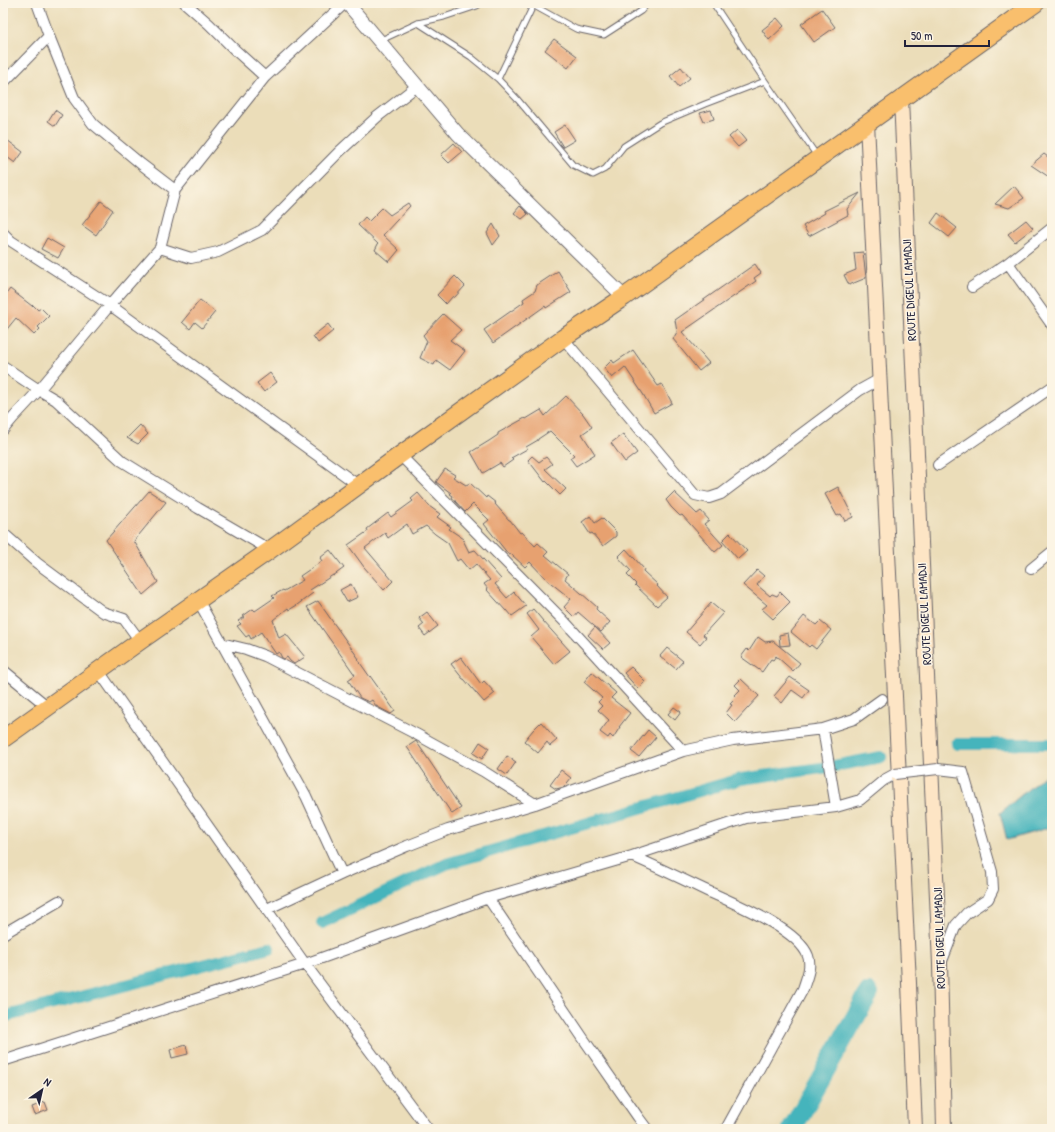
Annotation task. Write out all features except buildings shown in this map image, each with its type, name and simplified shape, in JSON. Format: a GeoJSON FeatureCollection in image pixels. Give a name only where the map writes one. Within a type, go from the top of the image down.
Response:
{"type":"FeatureCollection","features":[{"type":"Feature","properties":{"kind":"highway"},"geometry":{"type":"LineString","coordinates":[[3,739],[98,670],[270,550],[563,338],[624,297],[1036,3]]}},
{"type":"Feature","properties":{"kind":"main road","name":"ROUTE DIGEUL LAMADJI"},"geometry":{"type":"LineString","coordinates":[[901,99],[940,964],[944,1129]]}},
{"type":"Feature","properties":{"kind":"main road"},"geometry":{"type":"LineString","coordinates":[[867,123],[909,983],[914,1129]]}},
{"type":"Feature","properties":{"kind":"street"},"geometry":{"type":"LineString","coordinates":[[37,3],[74,98],[93,124],[175,190]]}},
{"type":"Feature","properties":{"kind":"street"},"geometry":{"type":"LineString","coordinates":[[185,3],[265,77]]}},
{"type":"Feature","properties":{"kind":"street"},"geometry":{"type":"LineString","coordinates":[[3,430],[160,248],[175,190],[265,77],[346,3],[458,134],[624,297]]}},
{"type":"Feature","properties":{"kind":"street"},"geometry":{"type":"LineString","coordinates":[[3,83],[49,36]]}},
{"type":"Feature","properties":{"kind":"street"},"geometry":{"type":"LineString","coordinates":[[160,248],[191,258],[218,252],[262,230],[339,152],[377,117],[417,86]]}},
{"type":"Feature","properties":{"kind":"street"},"geometry":{"type":"LineString","coordinates":[[972,287],[1008,263],[1052,228]]}},
{"type":"Feature","properties":{"kind":"street"},"geometry":{"type":"LineString","coordinates":[[3,233],[11,241],[110,305],[358,485]]}},
{"type":"Feature","properties":{"kind":"street"},"geometry":{"type":"LineString","coordinates":[[1008,263],[1052,325]]}},
{"type":"Feature","properties":{"kind":"street"},"geometry":{"type":"LineString","coordinates":[[563,338],[695,495],[709,498],[721,494],[727,490],[860,390],[880,379]]}},
{"type":"Feature","properties":{"kind":"street"},"geometry":{"type":"LineString","coordinates":[[3,366],[56,400],[122,461],[270,550]]}},
{"type":"Feature","properties":{"kind":"street"},"geometry":{"type":"LineString","coordinates":[[938,465],[1052,387]]}},
{"type":"Feature","properties":{"kind":"street"},"geometry":{"type":"LineString","coordinates":[[400,455],[565,622],[684,751]]}},
{"type":"Feature","properties":{"kind":"street"},"geometry":{"type":"LineString","coordinates":[[3,533],[37,563],[103,612],[124,619],[140,641]]}},
{"type":"Feature","properties":{"kind":"street"},"geometry":{"type":"LineString","coordinates":[[1031,568],[1052,552]]}},
{"type":"Feature","properties":{"kind":"street"},"geometry":{"type":"LineString","coordinates":[[198,600],[306,796],[342,874]]}},
{"type":"Feature","properties":{"kind":"street"},"geometry":{"type":"LineString","coordinates":[[222,643],[246,649],[272,660],[416,734],[483,771],[534,804]]}},
{"type":"Feature","properties":{"kind":"street"},"geometry":{"type":"LineString","coordinates":[[3,670],[48,707]]}},
{"type":"Feature","properties":{"kind":"street"},"geometry":{"type":"LineString","coordinates":[[98,670],[305,964],[428,1129]]}},
{"type":"Feature","properties":{"kind":"street"},"geometry":{"type":"LineString","coordinates":[[267,909],[342,874],[448,830],[534,804],[684,751],[733,740],[823,729],[854,719],[882,699]]}},
{"type":"Feature","properties":{"kind":"street"},"geometry":{"type":"LineString","coordinates":[[823,729],[836,807]]}},
{"type":"Feature","properties":{"kind":"street"},"geometry":{"type":"LineString","coordinates":[[3,1061],[305,964],[488,898],[632,856],[746,818],[836,807],[860,800],[884,780],[895,774],[938,769],[963,772],[992,872],[993,889],[988,899],[967,914],[956,925],[940,964]]}},
{"type":"Feature","properties":{"kind":"street"},"geometry":{"type":"LineString","coordinates":[[632,856],[757,914],[782,929],[800,944],[808,957],[809,971],[803,989],[726,1129]]}},
{"type":"Feature","properties":{"kind":"street"},"geometry":{"type":"LineString","coordinates":[[488,898],[589,1047],[647,1129]]}},
{"type":"Feature","properties":{"kind":"street"},"geometry":{"type":"LineString","coordinates":[[3,934],[58,901]]}},
{"type":"Feature","properties":{"kind":"lane"},"geometry":{"type":"LineString","coordinates":[[379,41],[418,23],[444,17],[477,6],[481,3]]}},
{"type":"Feature","properties":{"kind":"lane"},"geometry":{"type":"LineString","coordinates":[[498,79],[531,4],[576,30],[604,35],[641,11],[648,3]]}},
{"type":"Feature","properties":{"kind":"lane"},"geometry":{"type":"LineString","coordinates":[[714,3],[818,158]]}},
{"type":"Feature","properties":{"kind":"lane"},"geometry":{"type":"LineString","coordinates":[[418,23],[471,57],[498,79],[518,100],[573,165],[593,175],[605,169],[624,146],[660,123],[765,81]]}},
{"type":"Feature","properties":{"kind":"water"},"geometry":{"type":"Polygon","coordinates":[[[1052,769],[1052,828],[1007,840],[1000,813],[1052,769]]]}},
{"type":"Feature","properties":{"kind":"waterway"},"geometry":{"type":"LineString","coordinates":[[957,744],[1052,744]]}},
{"type":"Feature","properties":{"kind":"waterway"},"geometry":{"type":"LineString","coordinates":[[322,923],[446,864],[741,779],[829,767],[881,757]]}},
{"type":"Feature","properties":{"kind":"waterway"},"geometry":{"type":"LineString","coordinates":[[3,1017],[269,948]]}},
{"type":"Feature","properties":{"kind":"waterway"},"geometry":{"type":"LineString","coordinates":[[792,1129],[869,993]]}}]}
